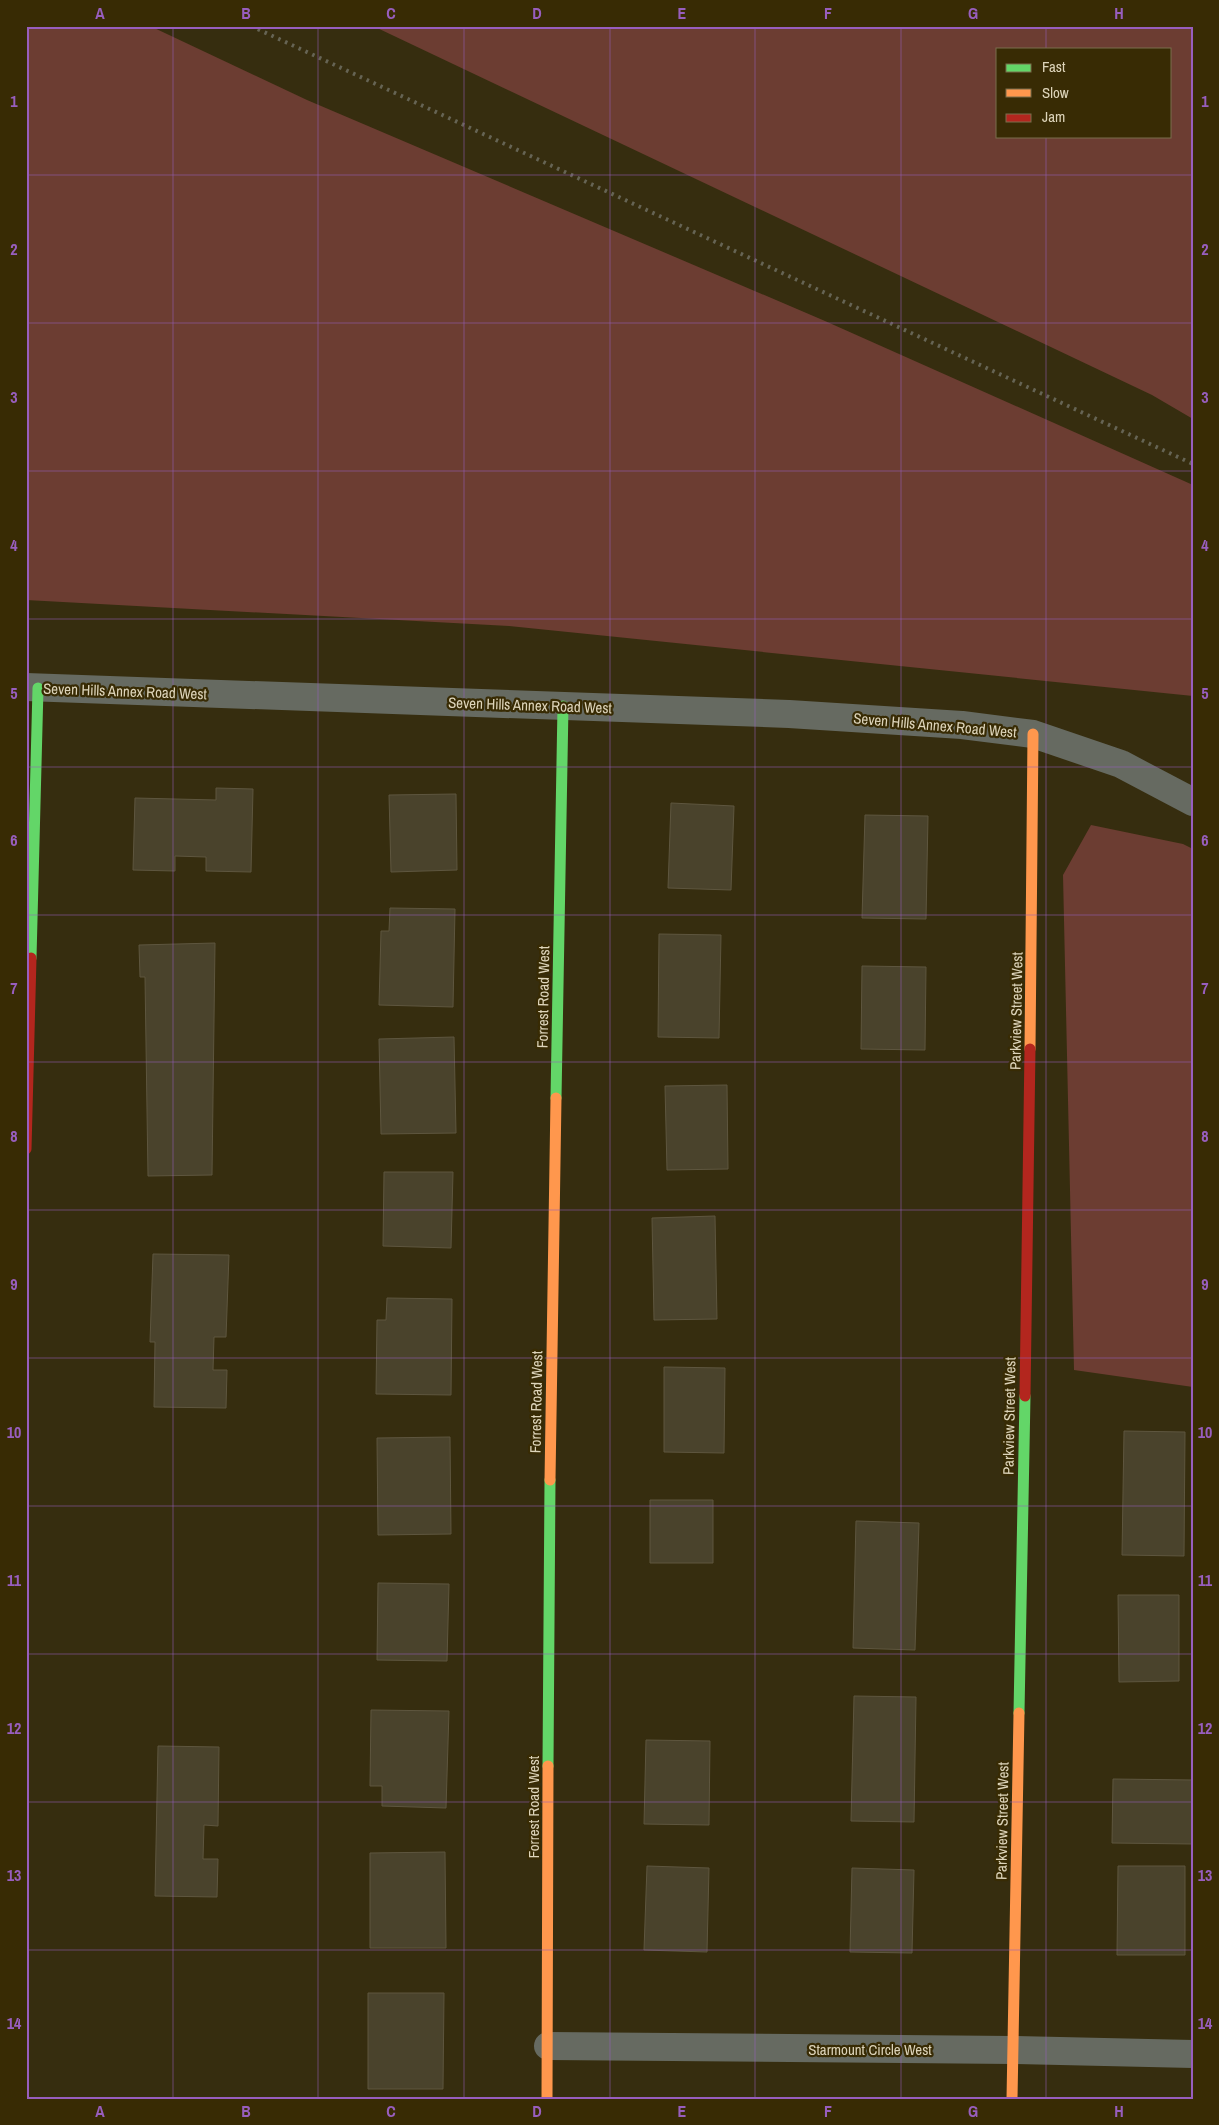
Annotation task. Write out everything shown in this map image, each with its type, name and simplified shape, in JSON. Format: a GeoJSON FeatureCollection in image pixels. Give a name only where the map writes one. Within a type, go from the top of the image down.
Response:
{"type":"FeatureCollection","features":[{"type":"Feature","properties":{"kind":"street","name":"Seven Hills Annex Road West"},"geometry":{"type":"LineString","coordinates":[[32,688],[790,714],[962,725],[1033,734],[1121,764],[1193,802]]}},
{"type":"Feature","properties":{"kind":"street"},"geometry":{"type":"LineString","coordinates":[[26,1149],[32,688]]}},
{"type":"Feature","properties":{"kind":"street","name":"Forrest Road West"},"geometry":{"type":"LineString","coordinates":[[546,2099],[548,2046],[548,1585],[563,706]]}},
{"type":"Feature","properties":{"kind":"street","name":"Parkview Street West"},"geometry":{"type":"LineString","coordinates":[[1012,2099],[1029,1145],[1033,734]]}},
{"type":"Feature","properties":{"kind":"street","name":"Starmount Circle West"},"geometry":{"type":"LineString","coordinates":[[548,2046],[1012,2050],[1193,2054]]}},
{"type":"Feature","properties":{"kind":"shaded area"},"geometry":{"type":"Polygon","coordinates":[[[26,26],[150,26],[307,100],[825,321],[1193,485],[1193,696],[509,626],[26,600],[26,26]]]}},
{"type":"Feature","properties":{"kind":"shaded area"},"geometry":{"type":"Polygon","coordinates":[[[373,26],[1193,26],[1193,419],[1152,395],[373,26]]]}},
{"type":"Feature","properties":{"kind":"shaded area"},"geometry":{"type":"Polygon","coordinates":[[[1091,825],[1183,844],[1193,849],[1193,1387],[1074,1370],[1063,875],[1091,825]]]}},
{"type":"Feature","properties":{"kind":"building"},"geometry":{"type":"Polygon","coordinates":[[[216,788],[253,789],[251,872],[206,871],[206,857],[175,856],[175,871],[133,870],[135,798],[216,800],[216,788]]]}},
{"type":"Feature","properties":{"kind":"building"},"geometry":{"type":"Polygon","coordinates":[[[456,794],[457,870],[391,872],[389,795],[456,794]]]}},
{"type":"Feature","properties":{"kind":"building"},"geometry":{"type":"Polygon","coordinates":[[[671,803],[734,806],[731,890],[668,888],[671,803]]]}},
{"type":"Feature","properties":{"kind":"building"},"geometry":{"type":"Polygon","coordinates":[[[865,815],[928,816],[926,919],[862,918],[865,815]]]}},
{"type":"Feature","properties":{"kind":"building"},"geometry":{"type":"Polygon","coordinates":[[[390,908],[455,909],[453,1007],[379,1005],[381,931],[389,931],[390,908]]]}},
{"type":"Feature","properties":{"kind":"building"},"geometry":{"type":"Polygon","coordinates":[[[659,934],[721,935],[719,1038],[658,1037],[659,934]]]}},
{"type":"Feature","properties":{"kind":"building"},"geometry":{"type":"Polygon","coordinates":[[[215,943],[212,1175],[148,1176],[145,977],[140,977],[139,945],[215,943]]]}},
{"type":"Feature","properties":{"kind":"building"},"geometry":{"type":"Polygon","coordinates":[[[862,966],[926,967],[925,1050],[861,1049],[862,966]]]}},
{"type":"Feature","properties":{"kind":"building"},"geometry":{"type":"Polygon","coordinates":[[[454,1037],[456,1133],[381,1134],[379,1039],[454,1037]]]}},
{"type":"Feature","properties":{"kind":"building"},"geometry":{"type":"Polygon","coordinates":[[[727,1085],[728,1169],[667,1170],[665,1086],[727,1085]]]}},
{"type":"Feature","properties":{"kind":"building"},"geometry":{"type":"Polygon","coordinates":[[[384,1172],[453,1172],[451,1248],[383,1246],[384,1172]]]}},
{"type":"Feature","properties":{"kind":"building"},"geometry":{"type":"Polygon","coordinates":[[[715,1216],[717,1319],[654,1320],[652,1218],[715,1216]]]}},
{"type":"Feature","properties":{"kind":"building"},"geometry":{"type":"Polygon","coordinates":[[[153,1254],[229,1255],[226,1337],[214,1337],[213,1370],[227,1370],[226,1408],[154,1407],[155,1342],[150,1342],[153,1254]]]}},
{"type":"Feature","properties":{"kind":"building"},"geometry":{"type":"Polygon","coordinates":[[[387,1298],[452,1299],[451,1395],[376,1394],[377,1320],[386,1320],[387,1298]]]}},
{"type":"Feature","properties":{"kind":"building"},"geometry":{"type":"Polygon","coordinates":[[[664,1367],[725,1368],[724,1453],[664,1452],[664,1367]]]}},
{"type":"Feature","properties":{"kind":"building"},"geometry":{"type":"Polygon","coordinates":[[[1124,1431],[1185,1432],[1184,1556],[1122,1555],[1124,1431]]]}},
{"type":"Feature","properties":{"kind":"building"},"geometry":{"type":"Polygon","coordinates":[[[450,1437],[451,1534],[378,1535],[377,1438],[450,1437]]]}},
{"type":"Feature","properties":{"kind":"building"},"geometry":{"type":"Polygon","coordinates":[[[650,1500],[713,1500],[713,1563],[650,1563],[650,1500]]]}},
{"type":"Feature","properties":{"kind":"building"},"geometry":{"type":"Polygon","coordinates":[[[856,1521],[919,1523],[915,1650],[853,1648],[856,1521]]]}},
{"type":"Feature","properties":{"kind":"building"},"geometry":{"type":"Polygon","coordinates":[[[378,1583],[449,1584],[447,1661],[377,1660],[378,1583]]]}},
{"type":"Feature","properties":{"kind":"building"},"geometry":{"type":"Polygon","coordinates":[[[1118,1595],[1179,1595],[1179,1681],[1119,1682],[1118,1595]]]}},
{"type":"Feature","properties":{"kind":"building"},"geometry":{"type":"Polygon","coordinates":[[[854,1696],[916,1697],[914,1822],[851,1821],[854,1696]]]}},
{"type":"Feature","properties":{"kind":"building"},"geometry":{"type":"Polygon","coordinates":[[[371,1710],[449,1711],[446,1808],[382,1806],[382,1786],[370,1786],[371,1710]]]}},
{"type":"Feature","properties":{"kind":"building"},"geometry":{"type":"Polygon","coordinates":[[[646,1740],[710,1741],[709,1825],[644,1824],[646,1740]]]}},
{"type":"Feature","properties":{"kind":"building"},"geometry":{"type":"Polygon","coordinates":[[[158,1746],[219,1747],[218,1826],[204,1825],[203,1859],[218,1859],[217,1897],[155,1896],[158,1746]]]}},
{"type":"Feature","properties":{"kind":"building"},"geometry":{"type":"Polygon","coordinates":[[[1113,1779],[1193,1780],[1193,1844],[1112,1843],[1113,1779]]]}},
{"type":"Feature","properties":{"kind":"building"},"geometry":{"type":"Polygon","coordinates":[[[445,1852],[446,1948],[370,1948],[370,1853],[445,1852]]]}},
{"type":"Feature","properties":{"kind":"building"},"geometry":{"type":"Polygon","coordinates":[[[647,1866],[709,1868],[707,1952],[644,1950],[647,1866]]]}},
{"type":"Feature","properties":{"kind":"building"},"geometry":{"type":"Polygon","coordinates":[[[1118,1866],[1185,1866],[1185,1955],[1117,1955],[1118,1866]]]}},
{"type":"Feature","properties":{"kind":"building"},"geometry":{"type":"Polygon","coordinates":[[[852,1868],[914,1870],[912,1953],[850,1952],[852,1868]]]}},
{"type":"Feature","properties":{"kind":"building"},"geometry":{"type":"Polygon","coordinates":[[[368,1993],[444,1993],[443,2089],[368,2089],[368,1993]]]}},
{"type":"Feature","properties":{"kind":"railway"},"geometry":{"type":"LineString","coordinates":[[251,26],[1193,464]]}},
{"type":"Feature","properties":{"kind":"traffic: fast"},"geometry":{"type":"LineString","coordinates":[[31,958],[38,688]]}},
{"type":"Feature","properties":{"kind":"traffic: fast"},"geometry":{"type":"LineString","coordinates":[[556,1098],[563,706]]}},
{"type":"Feature","properties":{"kind":"traffic: fast"},"geometry":{"type":"LineString","coordinates":[[1019,1713],[1025,1396]]}},
{"type":"Feature","properties":{"kind":"traffic: fast"},"geometry":{"type":"LineString","coordinates":[[548,1766],[550,1480]]}},
{"type":"Feature","properties":{"kind":"traffic: slow"},"geometry":{"type":"LineString","coordinates":[[1030,1049],[1033,734]]}},
{"type":"Feature","properties":{"kind":"traffic: slow"},"geometry":{"type":"LineString","coordinates":[[550,1480],[556,1098]]}},
{"type":"Feature","properties":{"kind":"traffic: slow"},"geometry":{"type":"LineString","coordinates":[[1012,2099],[1019,1713]]}},
{"type":"Feature","properties":{"kind":"traffic: slow"},"geometry":{"type":"LineString","coordinates":[[547,2099],[548,1766]]}},
{"type":"Feature","properties":{"kind":"traffic: jam"},"geometry":{"type":"LineString","coordinates":[[26,1149],[31,958]]}},
{"type":"Feature","properties":{"kind":"traffic: jam"},"geometry":{"type":"LineString","coordinates":[[1025,1396],[1030,1049]]}}]}
